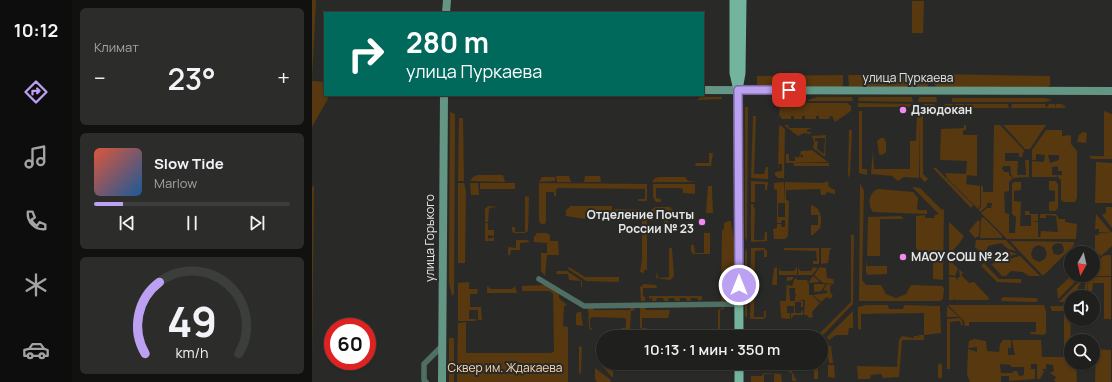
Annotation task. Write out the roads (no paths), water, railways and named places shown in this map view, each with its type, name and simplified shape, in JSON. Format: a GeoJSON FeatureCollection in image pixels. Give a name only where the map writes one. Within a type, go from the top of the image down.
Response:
{"type":"FeatureCollection","features":[{"type":"Feature","properties":{"kind":"main road"},"geometry":{"type":"LineString","coordinates":[[446,12],[447,0]]}},
{"type":"Feature","properties":{"kind":"main road"},"geometry":{"type":"LineString","coordinates":[[734,0],[734,73],[738,90]]}},
{"type":"Feature","properties":{"kind":"main road"},"geometry":{"type":"LineString","coordinates":[[739,330],[738,90],[741,74],[742,0]]}},
{"type":"Feature","properties":{"kind":"main road","name":"улица Пуркаева"},"geometry":{"type":"LineString","coordinates":[[704,90],[1112,91]]}},
{"type":"Feature","properties":{"kind":"main road","name":"улица Горького"},"geometry":{"type":"LineString","coordinates":[[442,382],[444,96]]}},
{"type":"Feature","properties":{"kind":"main road"},"geometry":{"type":"LineString","coordinates":[[739,370],[739,382]]}},
{"type":"Feature","properties":{"kind":"street"},"geometry":{"type":"LineString","coordinates":[[540,279],[584,306],[739,304]]}},
{"type":"Feature","properties":{"kind":"street"},"geometry":{"type":"LineString","coordinates":[[426,382],[424,380],[424,364],[442,346]]}},
{"type":"Feature","properties":{"kind":"place","name":"Дзюдокан"},"geometry":{"type":"Point","coordinates":[903,110]}},
{"type":"Feature","properties":{"kind":"place","name":"Отделение Почты России № 23"},"geometry":{"type":"Point","coordinates":[702,222]}},
{"type":"Feature","properties":{"kind":"place","name":"МАОУ СОШ № 22"},"geometry":{"type":"Point","coordinates":[903,257]}},
{"type":"Feature","properties":{"kind":"park label","name":"Сквер им. Ждакаева"},"geometry":{"type":"Point","coordinates":[505,368]}}]}
